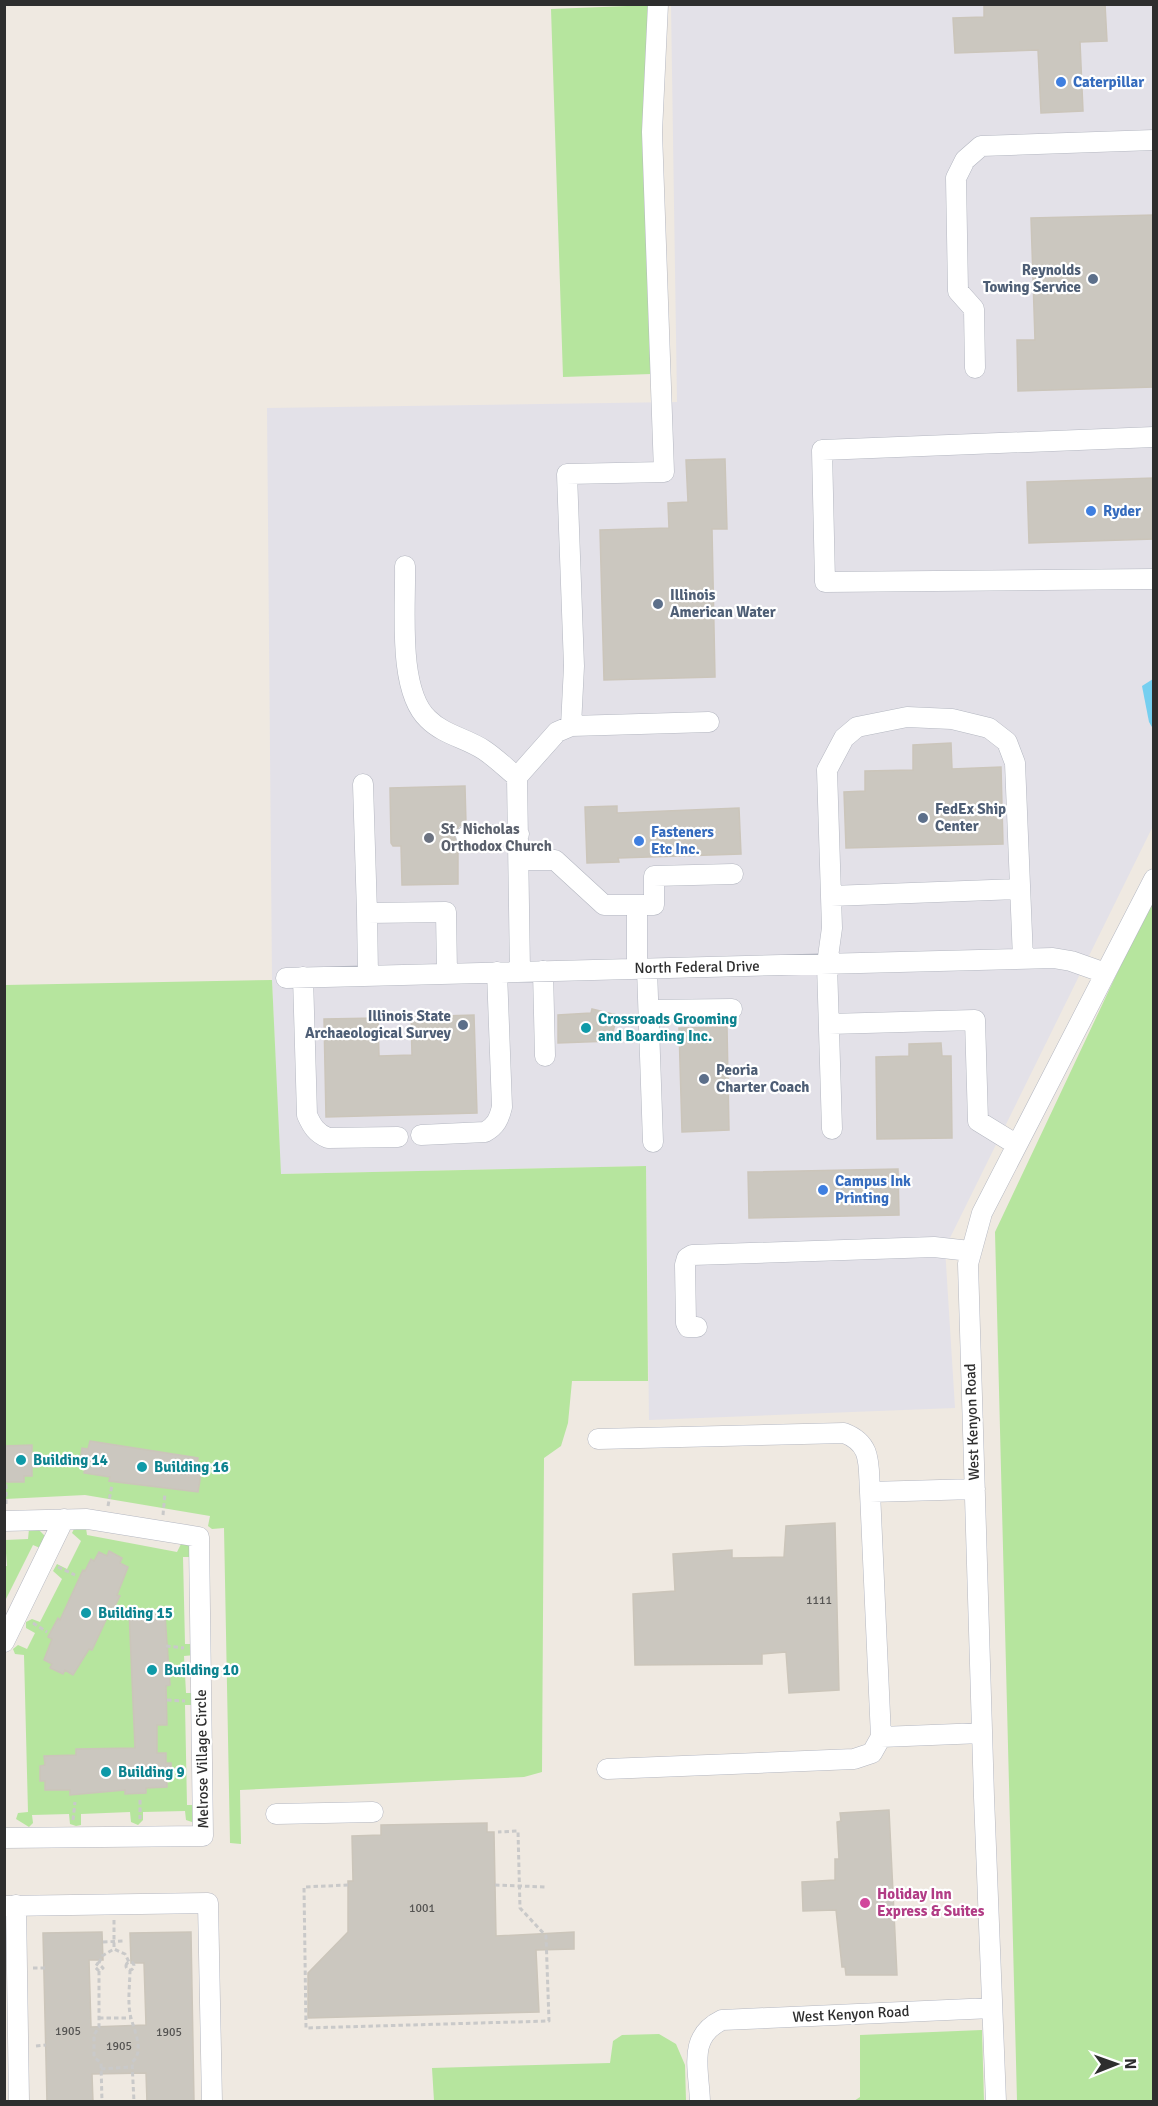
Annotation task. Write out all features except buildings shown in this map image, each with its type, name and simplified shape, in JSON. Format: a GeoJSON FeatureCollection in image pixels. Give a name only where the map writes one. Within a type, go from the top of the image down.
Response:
{"type":"FeatureCollection","features":[{"type":"Feature","properties":{"kind":"street"},"geometry":{"type":"LineString","coordinates":[[571,726],[574,666],[567,474],[664,472],[652,132],[658,4]]}},
{"type":"Feature","properties":{"kind":"street"},"geometry":{"type":"LineString","coordinates":[[975,368],[974,309],[958,291],[956,178],[965,160],[981,146],[1154,140]]}},
{"type":"Feature","properties":{"kind":"street"},"geometry":{"type":"LineString","coordinates":[[1154,438],[822,450],[825,582],[1154,579]]}},
{"type":"Feature","properties":{"kind":"street"},"geometry":{"type":"LineString","coordinates":[[405,566],[406,656],[411,692],[426,718],[449,735],[483,750],[517,777]]}},
{"type":"Feature","properties":{"kind":"street"},"geometry":{"type":"LineString","coordinates":[[831,1129],[827,964],[832,928],[827,770],[844,738],[857,727],[907,717],[952,719],[989,728],[1007,742],[1016,763],[1023,959]]}},
{"type":"Feature","properties":{"kind":"street"},"geometry":{"type":"LineString","coordinates":[[520,972],[517,777],[557,732],[571,726],[709,722]]}},
{"type":"Feature","properties":{"kind":"street"},"geometry":{"type":"LineString","coordinates":[[363,784],[368,975]]}},
{"type":"Feature","properties":{"kind":"street"},"geometry":{"type":"LineString","coordinates":[[466,836],[519,834]]}},
{"type":"Feature","properties":{"kind":"street"},"geometry":{"type":"LineString","coordinates":[[519,860],[555,860],[604,905],[654,905],[654,876],[733,874]]}},
{"type":"Feature","properties":{"kind":"street","name":"West Kenyon Road"},"geometry":{"type":"LineString","coordinates":[[996,2102],[982,1733],[969,1306],[970,1251],[982,1213],[1154,879]]}},
{"type":"Feature","properties":{"kind":"street"},"geometry":{"type":"LineString","coordinates":[[831,897],[1020,890]]}},
{"type":"Feature","properties":{"kind":"street"},"geometry":{"type":"LineString","coordinates":[[637,905],[642,969],[649,1010],[653,1142]]}},
{"type":"Feature","properties":{"kind":"street"},"geometry":{"type":"LineString","coordinates":[[367,913],[446,912],[447,974]]}},
{"type":"Feature","properties":{"kind":"street","name":"North Federal Drive"},"geometry":{"type":"LineString","coordinates":[[398,1137],[328,1138],[318,1134],[311,1124],[307,1115],[295,977],[1053,958],[1071,961],[1105,973]]}},
{"type":"Feature","properties":{"kind":"street"},"geometry":{"type":"LineString","coordinates":[[543,971],[545,1056]]}},
{"type":"Feature","properties":{"kind":"street"},"geometry":{"type":"LineString","coordinates":[[421,1135],[485,1132],[494,1127],[500,1117],[502,1107],[497,972]]}},
{"type":"Feature","properties":{"kind":"street"},"geometry":{"type":"LineString","coordinates":[[649,1010],[732,1009]]}},
{"type":"Feature","properties":{"kind":"street"},"geometry":{"type":"LineString","coordinates":[[829,1024],[975,1020],[978,1121],[1017,1145]]}},
{"type":"Feature","properties":{"kind":"street"},"geometry":{"type":"LineString","coordinates":[[697,1327],[688,1326],[686,1323],[685,1265],[687,1258],[692,1255],[933,1247],[970,1251]]}},
{"type":"Feature","properties":{"kind":"street"},"geometry":{"type":"LineString","coordinates":[[598,1439],[844,1433],[858,1438],[867,1452],[881,1737],[872,1753],[854,1759],[607,1769]]}},
{"type":"Feature","properties":{"kind":"street"},"geometry":{"type":"LineString","coordinates":[[870,1492],[975,1489]]}},
{"type":"Feature","properties":{"kind":"street","name":"Melrose Village Circle"},"geometry":{"type":"LineString","coordinates":[[4,1521],[87,1519],[199,1537],[203,1836],[4,1838]]}},
{"type":"Feature","properties":{"kind":"street"},"geometry":{"type":"LineString","coordinates":[[4,1642],[64,1520]]}},
{"type":"Feature","properties":{"kind":"street"},"geometry":{"type":"LineString","coordinates":[[881,1737],[982,1733]]}},
{"type":"Feature","properties":{"kind":"street"},"geometry":{"type":"LineString","coordinates":[[276,1814],[373,1812]]}},
{"type":"Feature","properties":{"kind":"street"},"geometry":{"type":"LineString","coordinates":[[20,2102],[10,1905],[208,1904],[212,2102]]}},
{"type":"Feature","properties":{"kind":"street","name":"West Kenyon Road"},"geometry":{"type":"LineString","coordinates":[[700,2102],[698,2047],[701,2035],[710,2026],[722,2020],[992,2008]]}},
{"type":"Feature","properties":{"kind":"path"},"geometry":{"type":"LineString","coordinates":[[4,1506],[6,1484]]}},
{"type":"Feature","properties":{"kind":"path"},"geometry":{"type":"LineString","coordinates":[[348,1885],[304,1887],[306,2028],[549,2021],[546,1936],[520,1908],[518,1831],[498,1832]]}},
{"type":"Feature","properties":{"kind":"path"},"geometry":{"type":"LineString","coordinates":[[495,1885],[546,1887]]}},
{"type":"Feature","properties":{"kind":"path"},"geometry":{"type":"LineString","coordinates":[[114,1904],[114,1949]]}},
{"type":"Feature","properties":{"kind":"path"},"geometry":{"type":"LineString","coordinates":[[103,1942],[123,1941]]}},
{"type":"Feature","properties":{"kind":"path"},"geometry":{"type":"LineString","coordinates":[[114,1949],[125,1954],[129,1962],[134,1965],[130,1970],[131,2018],[137,2036],[137,2055],[132,2062],[134,2102]]}},
{"type":"Feature","properties":{"kind":"path"},"geometry":{"type":"LineString","coordinates":[[102,2102],[101,2063],[94,2057],[94,2035],[99,2027],[99,1971],[95,1967],[102,1956],[114,1949]]}},
{"type":"Feature","properties":{"kind":"path"},"geometry":{"type":"LineString","coordinates":[[99,2018],[131,2018]]}},
{"type":"Feature","properties":{"kind":"path"},"geometry":{"type":"LineString","coordinates":[[101,2069],[132,2067]]}},
{"type":"Feature","properties":{"kind":"shaded area"},"geometry":{"type":"Polygon","coordinates":[[[671,5],[1153,5],[1153,826],[945,1248],[955,1408],[649,1420],[646,1166],[280,1174],[272,980],[267,408],[677,402],[671,5]]]}},
{"type":"Feature","properties":{"kind":"green space"},"geometry":{"type":"Polygon","coordinates":[[[653,5],[651,374],[563,377],[551,9],[653,5]]]}},
{"type":"Feature","properties":{"kind":"green space"},"geometry":{"type":"Polygon","coordinates":[[[1153,897],[1153,2101],[1017,2101],[995,1232],[1153,897]]]}},
{"type":"Feature","properties":{"kind":"green space"},"geometry":{"type":"Polygon","coordinates":[[[272,980],[281,1174],[646,1166],[648,1381],[572,1381],[568,1423],[561,1446],[544,1458],[542,1772],[524,1777],[240,1790],[241,1844],[230,1843],[224,1528],[212,1529],[208,1526],[210,1516],[85,1495],[5,1499],[5,985],[272,980]]]}},
{"type":"Feature","properties":{"kind":"green space"},"geometry":{"type":"Polygon","coordinates":[[[37,1528],[46,1537],[40,1548],[33,1545],[5,1601],[4,1566],[7,1566],[5,1540],[28,1539],[29,1529],[37,1528]]]}},
{"type":"Feature","properties":{"kind":"green space"},"geometry":{"type":"Polygon","coordinates":[[[86,1528],[87,1535],[177,1552],[183,1540],[194,1548],[192,1557],[183,1557],[185,1644],[193,1644],[195,1655],[184,1656],[186,1693],[195,1693],[193,1705],[185,1705],[187,1805],[196,1805],[192,1822],[186,1820],[185,1811],[143,1812],[143,1820],[138,1825],[131,1822],[130,1812],[81,1814],[81,1825],[76,1826],[70,1824],[69,1814],[32,1815],[33,1823],[29,1827],[16,1819],[18,1813],[28,1812],[24,1655],[15,1654],[13,1649],[18,1645],[27,1649],[35,1633],[26,1628],[26,1622],[32,1619],[40,1622],[62,1579],[53,1571],[57,1564],[67,1569],[81,1541],[72,1533],[74,1529],[86,1528]]]}},
{"type":"Feature","properties":{"kind":"green space"},"geometry":{"type":"Polygon","coordinates":[[[982,2030],[984,2101],[854,2101],[860,2097],[860,2035],[982,2030]]]}},
{"type":"Feature","properties":{"kind":"green space"},"geometry":{"type":"Polygon","coordinates":[[[659,2034],[676,2044],[685,2065],[686,2101],[434,2101],[432,2068],[610,2063],[613,2041],[622,2035],[659,2034]]]}},
{"type":"Feature","properties":{"kind":"water"},"geometry":{"type":"Polygon","coordinates":[[[1153,679],[1154,726],[1152,727],[1142,686],[1153,679]]]}},
{"type":"Feature","properties":{"kind":"place","name":"Caterpillar"},"geometry":{"type":"Point","coordinates":[1061,82]}},
{"type":"Feature","properties":{"kind":"place","name":"Reynolds Towing Service"},"geometry":{"type":"Point","coordinates":[1093,279]}},
{"type":"Feature","properties":{"kind":"place","name":"Ryder"},"geometry":{"type":"Point","coordinates":[1091,511]}},
{"type":"Feature","properties":{"kind":"place","name":"Illinois American Water"},"geometry":{"type":"Point","coordinates":[658,604]}},
{"type":"Feature","properties":{"kind":"place","name":"FedEx Ship Center"},"geometry":{"type":"Point","coordinates":[923,818]}},
{"type":"Feature","properties":{"kind":"place","name":"St. Nicholas Orthodox Church"},"geometry":{"type":"Point","coordinates":[429,838]}},
{"type":"Feature","properties":{"kind":"place","name":"Fasteners Etc Inc."},"geometry":{"type":"Point","coordinates":[639,841]}},
{"type":"Feature","properties":{"kind":"place","name":"Illinois State Archaeological Survey"},"geometry":{"type":"Point","coordinates":[463,1025]}},
{"type":"Feature","properties":{"kind":"place","name":"Crossroads Grooming and Boarding Inc."},"geometry":{"type":"Point","coordinates":[586,1028]}},
{"type":"Feature","properties":{"kind":"place","name":"Peoria Charter Coach"},"geometry":{"type":"Point","coordinates":[704,1079]}},
{"type":"Feature","properties":{"kind":"place","name":"Campus Ink Printing"},"geometry":{"type":"Point","coordinates":[823,1190]}},
{"type":"Feature","properties":{"kind":"place","name":"Building 14"},"geometry":{"type":"Point","coordinates":[21,1460]}},
{"type":"Feature","properties":{"kind":"place","name":"Building 16"},"geometry":{"type":"Point","coordinates":[142,1467]}},
{"type":"Feature","properties":{"kind":"place","name":"Building 15"},"geometry":{"type":"Point","coordinates":[86,1613]}},
{"type":"Feature","properties":{"kind":"place","name":"Building 10"},"geometry":{"type":"Point","coordinates":[152,1670]}},
{"type":"Feature","properties":{"kind":"place","name":"Building 9"},"geometry":{"type":"Point","coordinates":[106,1772]}},
{"type":"Feature","properties":{"kind":"place","name":"Holiday Inn Express & Suites"},"geometry":{"type":"Point","coordinates":[865,1903]}}]}
